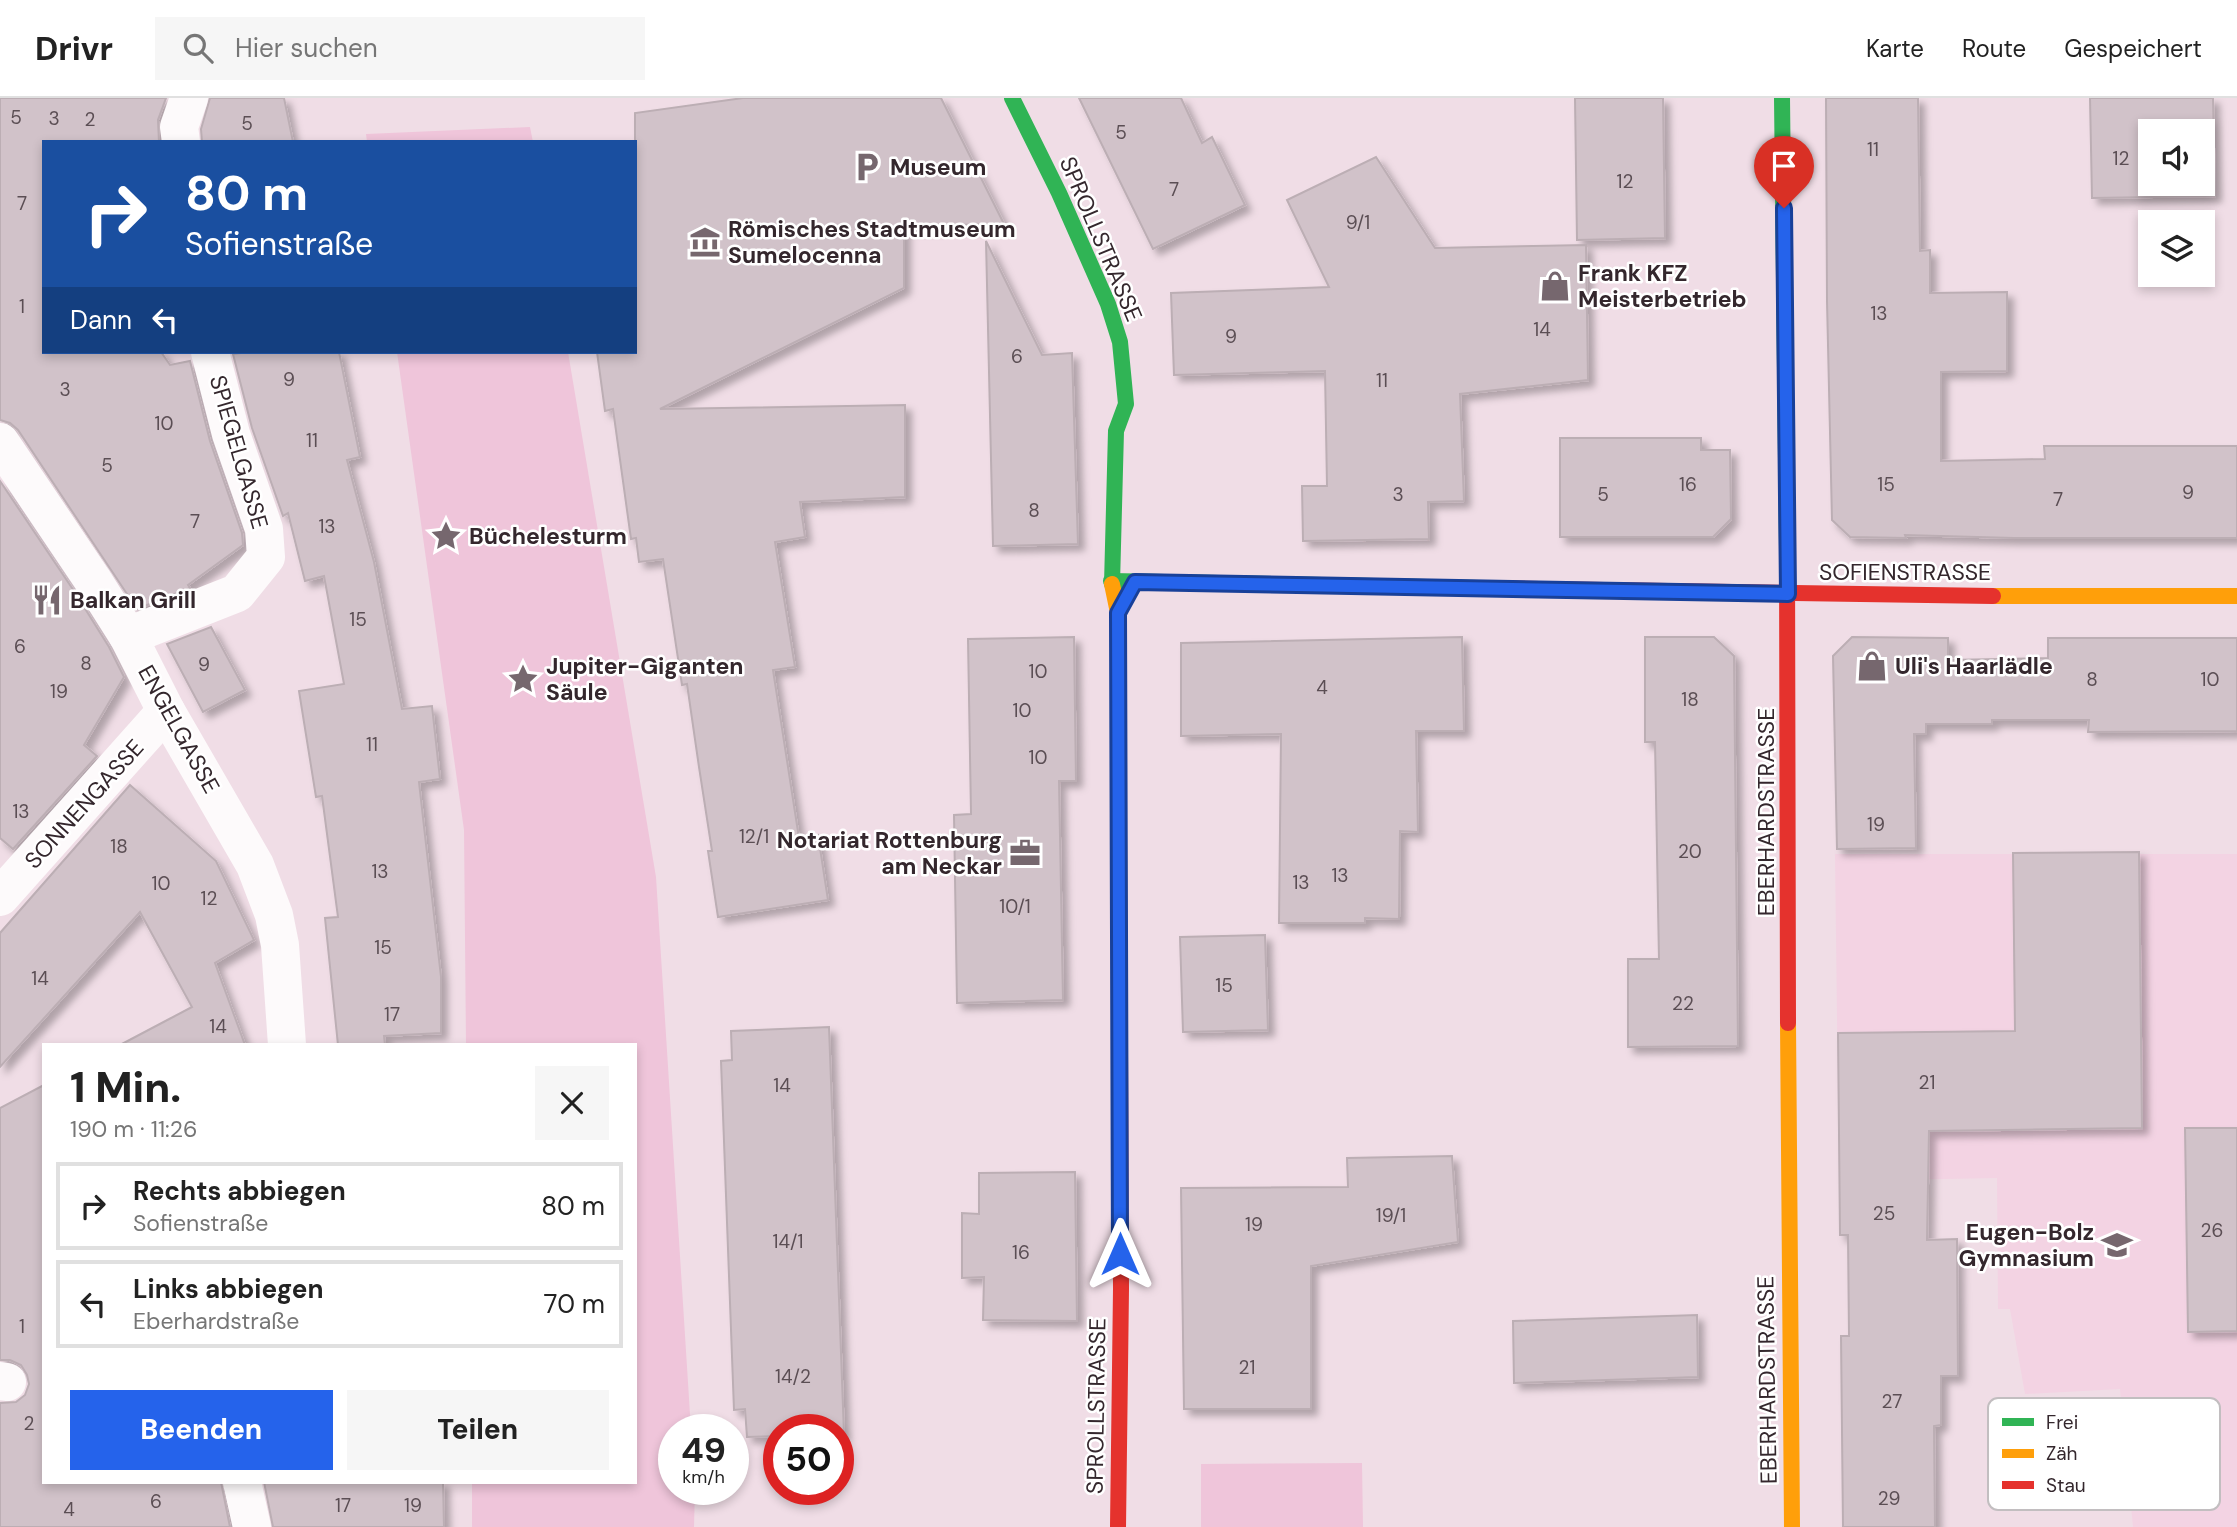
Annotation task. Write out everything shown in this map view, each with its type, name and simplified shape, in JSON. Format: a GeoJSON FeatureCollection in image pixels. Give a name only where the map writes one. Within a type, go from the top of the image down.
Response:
{"type":"FeatureCollection","features":[{"type":"Feature","properties":{"kind":"street"},"geometry":{"type":"LineString","coordinates":[[181,140],[179,127],[189,98]]}},
{"type":"Feature","properties":{"kind":"street","name":"SPROLLSTRASSE"},"geometry":{"type":"LineString","coordinates":[[1012,98],[1059,193],[1108,304],[1120,342],[1126,404],[1134,424]]}},
{"type":"Feature","properties":{"kind":"street","name":"EBERHARDSTRASSE"},"geometry":{"type":"LineString","coordinates":[[1782,98],[1788,594],[1788,1193],[1792,1527]]}},
{"type":"Feature","properties":{"kind":"street","name":"SPIEGELGASSE"},"geometry":{"type":"LineString","coordinates":[[128,636],[237,593],[265,556],[264,529],[231,434],[211,354]]}},
{"type":"Feature","properties":{"kind":"street","name":"SPROLLSTRASSE"},"geometry":{"type":"LineString","coordinates":[[1118,1527],[1121,1289],[1118,613],[1111,581],[1116,431],[1126,404]]}},
{"type":"Feature","properties":{"kind":"street","name":"ENGELGASSE"},"geometry":{"type":"LineString","coordinates":[[0,442],[128,636],[166,711],[255,865],[274,915],[280,945],[287,1043]]}},
{"type":"Feature","properties":{"kind":"street","name":"SPROLLSTRASSE"},"geometry":{"type":"LineString","coordinates":[[1118,613],[1135,575]]}},
{"type":"Feature","properties":{"kind":"street","name":"SOFIENSTRASSE"},"geometry":{"type":"LineString","coordinates":[[1111,581],[1135,575],[1788,594],[2237,596]]}},
{"type":"Feature","properties":{"kind":"street","name":"SONNENGASSE"},"geometry":{"type":"LineString","coordinates":[[3,889],[166,711]]}},
{"type":"Feature","properties":{"kind":"street"},"geometry":{"type":"LineString","coordinates":[[242,1484],[252,1527]]}},
{"type":"Feature","properties":{"kind":"shaded area"},"geometry":{"type":"Polygon","coordinates":[[[530,127],[533,140],[367,140],[366,134],[530,127]]]}},
{"type":"Feature","properties":{"kind":"shaded area"},"geometry":{"type":"Polygon","coordinates":[[[397,354],[568,354],[656,877],[690,1414],[658,1414],[658,1505],[695,1505],[694,1527],[472,1527],[472,1484],[637,1484],[637,1043],[466,1043],[464,830],[397,354]]]}},
{"type":"Feature","properties":{"kind":"shaded area","name":"Eugen-Bolz Gymnasium"},"geometry":{"type":"Polygon","coordinates":[[[1835,854],[2237,854],[2237,1527],[2133,1527],[2131,1510],[2220,1510],[2220,1398],[2121,1398],[2120,1389],[2025,1394],[2010,1309],[1998,1309],[1997,1178],[1839,1181],[1835,854]]]}},
{"type":"Feature","properties":{"kind":"shaded area"},"geometry":{"type":"Polygon","coordinates":[[[1362,1463],[1363,1527],[1201,1527],[1201,1464],[1362,1463]]]}},
{"type":"Feature","properties":{"kind":"building"},"geometry":{"type":"Polygon","coordinates":[[[0,98],[166,98],[158,120],[159,140],[42,140],[42,354],[162,354],[170,365],[190,361],[210,441],[242,533],[243,545],[188,585],[190,588],[137,609],[18,430],[10,423],[0,420],[0,98]]]}},
{"type":"Feature","properties":{"kind":"building"},"geometry":{"type":"Polygon","coordinates":[[[210,98],[284,98],[293,140],[202,140],[201,129],[210,98]]]}},
{"type":"Feature","properties":{"kind":"building"},"geometry":{"type":"Polygon","coordinates":[[[743,98],[941,98],[1004,224],[904,226],[904,288],[660,409],[905,405],[905,497],[800,502],[805,537],[775,542],[795,667],[773,670],[799,838],[818,835],[828,900],[718,917],[708,851],[712,851],[687,684],[682,685],[663,559],[639,562],[636,538],[631,539],[613,409],[605,411],[597,354],[637,354],[635,113],[743,98]]]}},
{"type":"Feature","properties":{"kind":"building"},"geometry":{"type":"Polygon","coordinates":[[[1079,98],[1181,98],[1202,143],[1212,137],[1245,205],[1153,249],[1079,98]]]}},
{"type":"Feature","properties":{"kind":"building"},"geometry":{"type":"Polygon","coordinates":[[[1575,98],[1663,98],[1665,238],[1577,240],[1575,98]]]}},
{"type":"Feature","properties":{"kind":"building"},"geometry":{"type":"Polygon","coordinates":[[[1826,98],[1918,98],[1920,251],[1930,250],[1930,293],[2007,292],[2007,371],[1941,372],[1941,461],[2045,459],[2044,446],[2237,446],[2237,538],[1905,535],[1906,538],[1850,537],[1832,520],[1826,98]]]}},
{"type":"Feature","properties":{"kind":"building"},"geometry":{"type":"Polygon","coordinates":[[[2090,98],[2213,98],[2213,119],[2138,119],[2138,196],[2215,196],[2092,198],[2090,98]]]}},
{"type":"Feature","properties":{"kind":"building"},"geometry":{"type":"Polygon","coordinates":[[[1376,157],[1435,248],[1586,245],[1588,380],[1460,394],[1464,501],[1428,502],[1429,539],[1303,541],[1302,486],[1327,486],[1325,371],[1174,375],[1171,293],[1329,287],[1287,200],[1376,157]]]}},
{"type":"Feature","properties":{"kind":"building"},"geometry":{"type":"Polygon","coordinates":[[[986,241],[1042,355],[1072,353],[1078,544],[993,546],[986,241]]]}},
{"type":"Feature","properties":{"kind":"building"},"geometry":{"type":"Polygon","coordinates":[[[233,354],[339,354],[360,457],[347,460],[374,562],[402,709],[432,706],[440,779],[419,782],[441,977],[441,1033],[384,1036],[385,1043],[338,1043],[325,918],[338,917],[322,796],[316,797],[299,691],[344,684],[324,576],[305,581],[288,513],[283,516],[252,428],[233,354]]]}},
{"type":"Feature","properties":{"kind":"building"},"geometry":{"type":"Polygon","coordinates":[[[1560,438],[1701,438],[1701,450],[1730,450],[1731,519],[1713,537],[1560,537],[1560,438]]]}},
{"type":"Feature","properties":{"kind":"building"},"geometry":{"type":"Polygon","coordinates":[[[0,481],[74,591],[109,647],[124,677],[84,745],[97,756],[13,849],[0,838],[0,481]]]}},
{"type":"Feature","properties":{"kind":"building"},"geometry":{"type":"Polygon","coordinates":[[[211,627],[245,690],[203,712],[167,644],[211,627]]]}},
{"type":"Feature","properties":{"kind":"building"},"geometry":{"type":"Polygon","coordinates":[[[1074,637],[1076,781],[1059,781],[1063,1000],[957,1003],[954,815],[971,814],[968,639],[1074,637]]]}},
{"type":"Feature","properties":{"kind":"building"},"geometry":{"type":"Polygon","coordinates":[[[1462,637],[1464,731],[1416,731],[1418,832],[1400,831],[1399,919],[1365,918],[1365,923],[1279,923],[1281,734],[1181,736],[1181,643],[1462,637]]]}},
{"type":"Feature","properties":{"kind":"building"},"geometry":{"type":"Polygon","coordinates":[[[1645,637],[1714,637],[1734,656],[1738,1046],[1628,1047],[1628,959],[1659,959],[1655,742],[1645,742],[1645,637]]]}},
{"type":"Feature","properties":{"kind":"building"},"geometry":{"type":"Polygon","coordinates":[[[1852,637],[1948,638],[1948,660],[2048,658],[2048,638],[2237,638],[2237,731],[2088,732],[2089,720],[1992,720],[1992,724],[1926,724],[1926,734],[1914,734],[1916,848],[1837,849],[1833,656],[1852,637]]]}},
{"type":"Feature","properties":{"kind":"building"},"geometry":{"type":"Polygon","coordinates":[[[130,785],[216,861],[254,940],[215,963],[244,1043],[124,1043],[192,1007],[140,912],[0,1067],[0,933],[130,785]]]}},
{"type":"Feature","properties":{"kind":"building"},"geometry":{"type":"Polygon","coordinates":[[[2139,852],[2142,1128],[1929,1131],[1927,1240],[1957,1239],[1958,1376],[1941,1376],[1941,1425],[1934,1426],[1935,1527],[1843,1527],[1841,1336],[1849,1336],[1848,1235],[1840,1235],[1838,1033],[2015,1031],[2013,853],[2139,852]]]}},
{"type":"Feature","properties":{"kind":"building"},"geometry":{"type":"Polygon","coordinates":[[[1265,935],[1268,1030],[1183,1032],[1180,937],[1265,935]]]}},
{"type":"Feature","properties":{"kind":"building"},"geometry":{"type":"Polygon","coordinates":[[[829,1027],[843,1414],[763,1414],[763,1436],[749,1437],[749,1414],[745,1414],[745,1409],[734,1410],[721,1061],[732,1060],[731,1031],[829,1027]]]}},
{"type":"Feature","properties":{"kind":"building"},"geometry":{"type":"Polygon","coordinates":[[[42,1086],[42,1484],[221,1484],[230,1527],[0,1527],[0,1403],[16,1402],[25,1395],[29,1384],[21,1365],[10,1360],[0,1360],[0,1108],[42,1086]]]}},
{"type":"Feature","properties":{"kind":"building"},"geometry":{"type":"Polygon","coordinates":[[[2185,1128],[2237,1128],[2237,1331],[2188,1332],[2185,1128]]]}},
{"type":"Feature","properties":{"kind":"building"},"geometry":{"type":"Polygon","coordinates":[[[1452,1156],[1458,1242],[1311,1266],[1311,1409],[1184,1409],[1181,1188],[1348,1187],[1347,1158],[1452,1156]]]}},
{"type":"Feature","properties":{"kind":"building"},"geometry":{"type":"Polygon","coordinates":[[[1075,1172],[1077,1321],[983,1320],[984,1277],[962,1278],[962,1213],[979,1214],[979,1173],[1075,1172]]]}},
{"type":"Feature","properties":{"kind":"building"},"geometry":{"type":"Polygon","coordinates":[[[1697,1315],[1698,1377],[1514,1383],[1513,1321],[1697,1315]]]}},
{"type":"Feature","properties":{"kind":"building"},"geometry":{"type":"Polygon","coordinates":[[[264,1484],[443,1484],[444,1527],[273,1527],[264,1484]]]}},
{"type":"Feature","properties":{"kind":"traffic: fast"},"geometry":{"type":"LineString","coordinates":[[1012,98],[1059,193],[1108,304],[1120,342],[1126,404],[1116,431],[1112,584]]}},
{"type":"Feature","properties":{"kind":"traffic: fast"},"geometry":{"type":"LineString","coordinates":[[1782,98],[1787,547]]}},
{"type":"Feature","properties":{"kind":"traffic: fast"},"geometry":{"type":"LineString","coordinates":[[1111,581],[1477,588]]}},
{"type":"Feature","properties":{"kind":"traffic: slow"},"geometry":{"type":"LineString","coordinates":[[1112,584],[1118,613],[1120,1053]]}},
{"type":"Feature","properties":{"kind":"traffic: slow"},"geometry":{"type":"LineString","coordinates":[[1993,596],[2237,596]]}},
{"type":"Feature","properties":{"kind":"traffic: slow"},"geometry":{"type":"LineString","coordinates":[[1788,1023],[1792,1527]]}},
{"type":"Feature","properties":{"kind":"traffic: jam"},"geometry":{"type":"LineString","coordinates":[[1787,547],[1788,1023]]}},
{"type":"Feature","properties":{"kind":"traffic: jam"},"geometry":{"type":"LineString","coordinates":[[1477,588],[1993,596]]}},
{"type":"Feature","properties":{"kind":"traffic: jam"},"geometry":{"type":"LineString","coordinates":[[1118,1527],[1120,1053]]}},
{"type":"Feature","properties":{"kind":"place","name":"Museum"},"geometry":{"type":"Point","coordinates":[867,167]}},
{"type":"Feature","properties":{"kind":"place","name":"Römisches Stadtmuseum Sumelocenna"},"geometry":{"type":"Point","coordinates":[705,242]}},
{"type":"Feature","properties":{"kind":"place","name":"Frank KFZ Meisterbetrieb"},"geometry":{"type":"Point","coordinates":[1555,286]}},
{"type":"Feature","properties":{"kind":"place","name":"Büchelesturm"},"geometry":{"type":"Point","coordinates":[446,536]}},
{"type":"Feature","properties":{"kind":"place","name":"Balkan Grill"},"geometry":{"type":"Point","coordinates":[47,600]}},
{"type":"Feature","properties":{"kind":"place","name":"Uli's Haarlädle"},"geometry":{"type":"Point","coordinates":[1872,666]}},
{"type":"Feature","properties":{"kind":"place","name":"Jupiter-Giganten Säule"},"geometry":{"type":"Point","coordinates":[523,679]}},
{"type":"Feature","properties":{"kind":"place","name":"Notariat Rottenburg am Neckar"},"geometry":{"type":"Point","coordinates":[1025,853]}},
{"type":"Feature","properties":{"kind":"place","name":"Eugen-Bolz Gymnasium"},"geometry":{"type":"Point","coordinates":[2117,1245]}},
{"type":"Feature","properties":{"kind":"route"},"geometry":{"type":"LineString","coordinates":[[1120,1254],[1118,613],[1135,582],[1788,594],[1784,208]]}}]}
